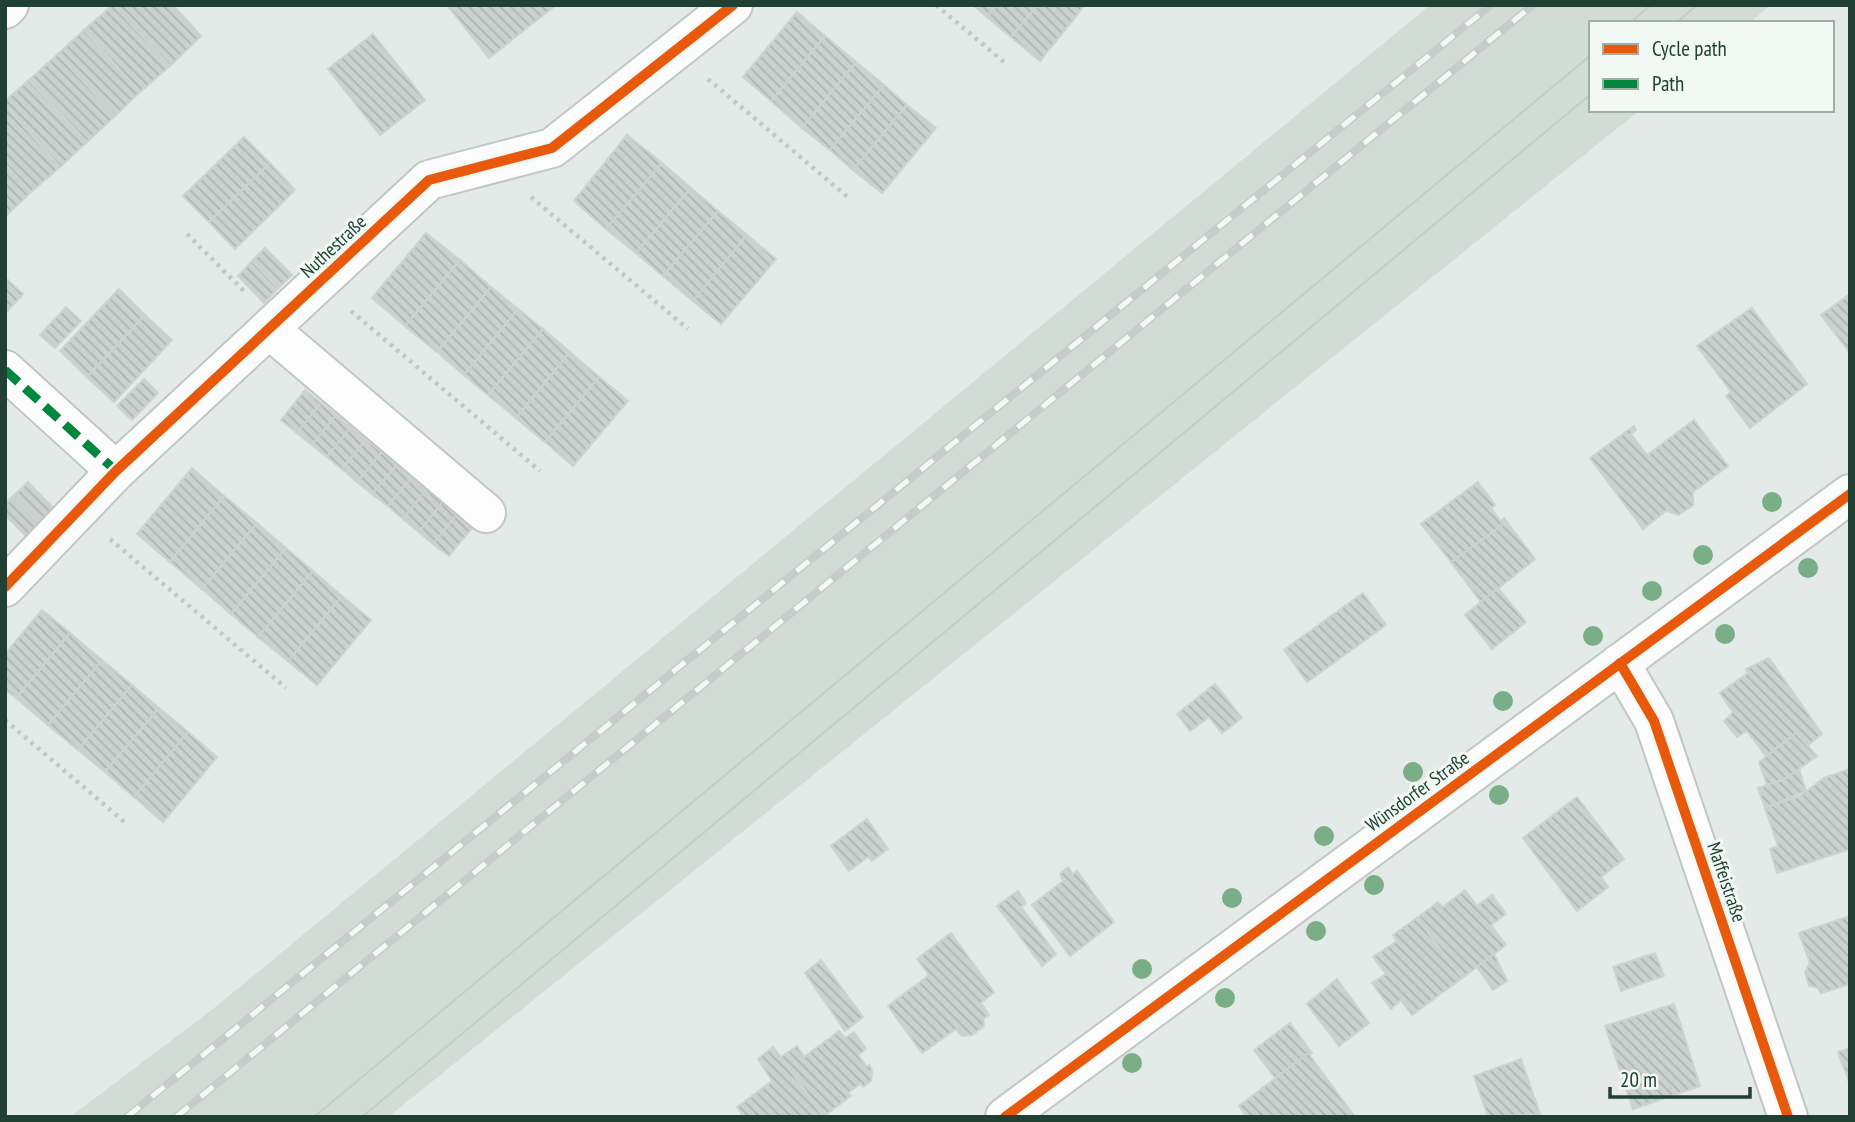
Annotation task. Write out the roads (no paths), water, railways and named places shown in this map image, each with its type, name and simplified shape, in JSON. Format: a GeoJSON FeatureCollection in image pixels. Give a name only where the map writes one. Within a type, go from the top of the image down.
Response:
{"type":"FeatureCollection","features":[{"type":"Feature","properties":{"kind":"street"},"geometry":{"type":"LineString","coordinates":[[5,9],[9,5]]}},
{"type":"Feature","properties":{"kind":"street","name":"Nuthestraße"},"geometry":{"type":"LineString","coordinates":[[5,587],[116,471],[429,180],[552,148],[733,5]]}},
{"type":"Feature","properties":{"kind":"street"},"geometry":{"type":"LineString","coordinates":[[272,326],[486,513]]}},
{"type":"Feature","properties":{"kind":"street"},"geometry":{"type":"LineString","coordinates":[[5,370],[116,471]]}},
{"type":"Feature","properties":{"kind":"street","name":"Wünsdorfer Straße"},"geometry":{"type":"LineString","coordinates":[[1005,1117],[1850,494]]}},
{"type":"Feature","properties":{"kind":"street","name":"Maffeistraße"},"geometry":{"type":"LineString","coordinates":[[1620,663],[1654,721],[1788,1117]]}},
{"type":"Feature","properties":{"kind":"tram line"},"geometry":{"type":"LineString","coordinates":[[1632,21],[1651,5]]}},
{"type":"Feature","properties":{"kind":"tram line"},"geometry":{"type":"LineString","coordinates":[[1678,21],[1697,5]]}},
{"type":"Feature","properties":{"kind":"tram line"},"geometry":{"type":"LineString","coordinates":[[314,1117],[1589,57]]}},
{"type":"Feature","properties":{"kind":"tram line"},"geometry":{"type":"LineString","coordinates":[[362,1117],[1589,96]]}},
{"type":"Feature","properties":{"kind":"railway"},"geometry":{"type":"LineString","coordinates":[[127,1117],[1491,5]]}},
{"type":"Feature","properties":{"kind":"railway"},"geometry":{"type":"LineString","coordinates":[[176,1117],[1533,5]]}}]}
